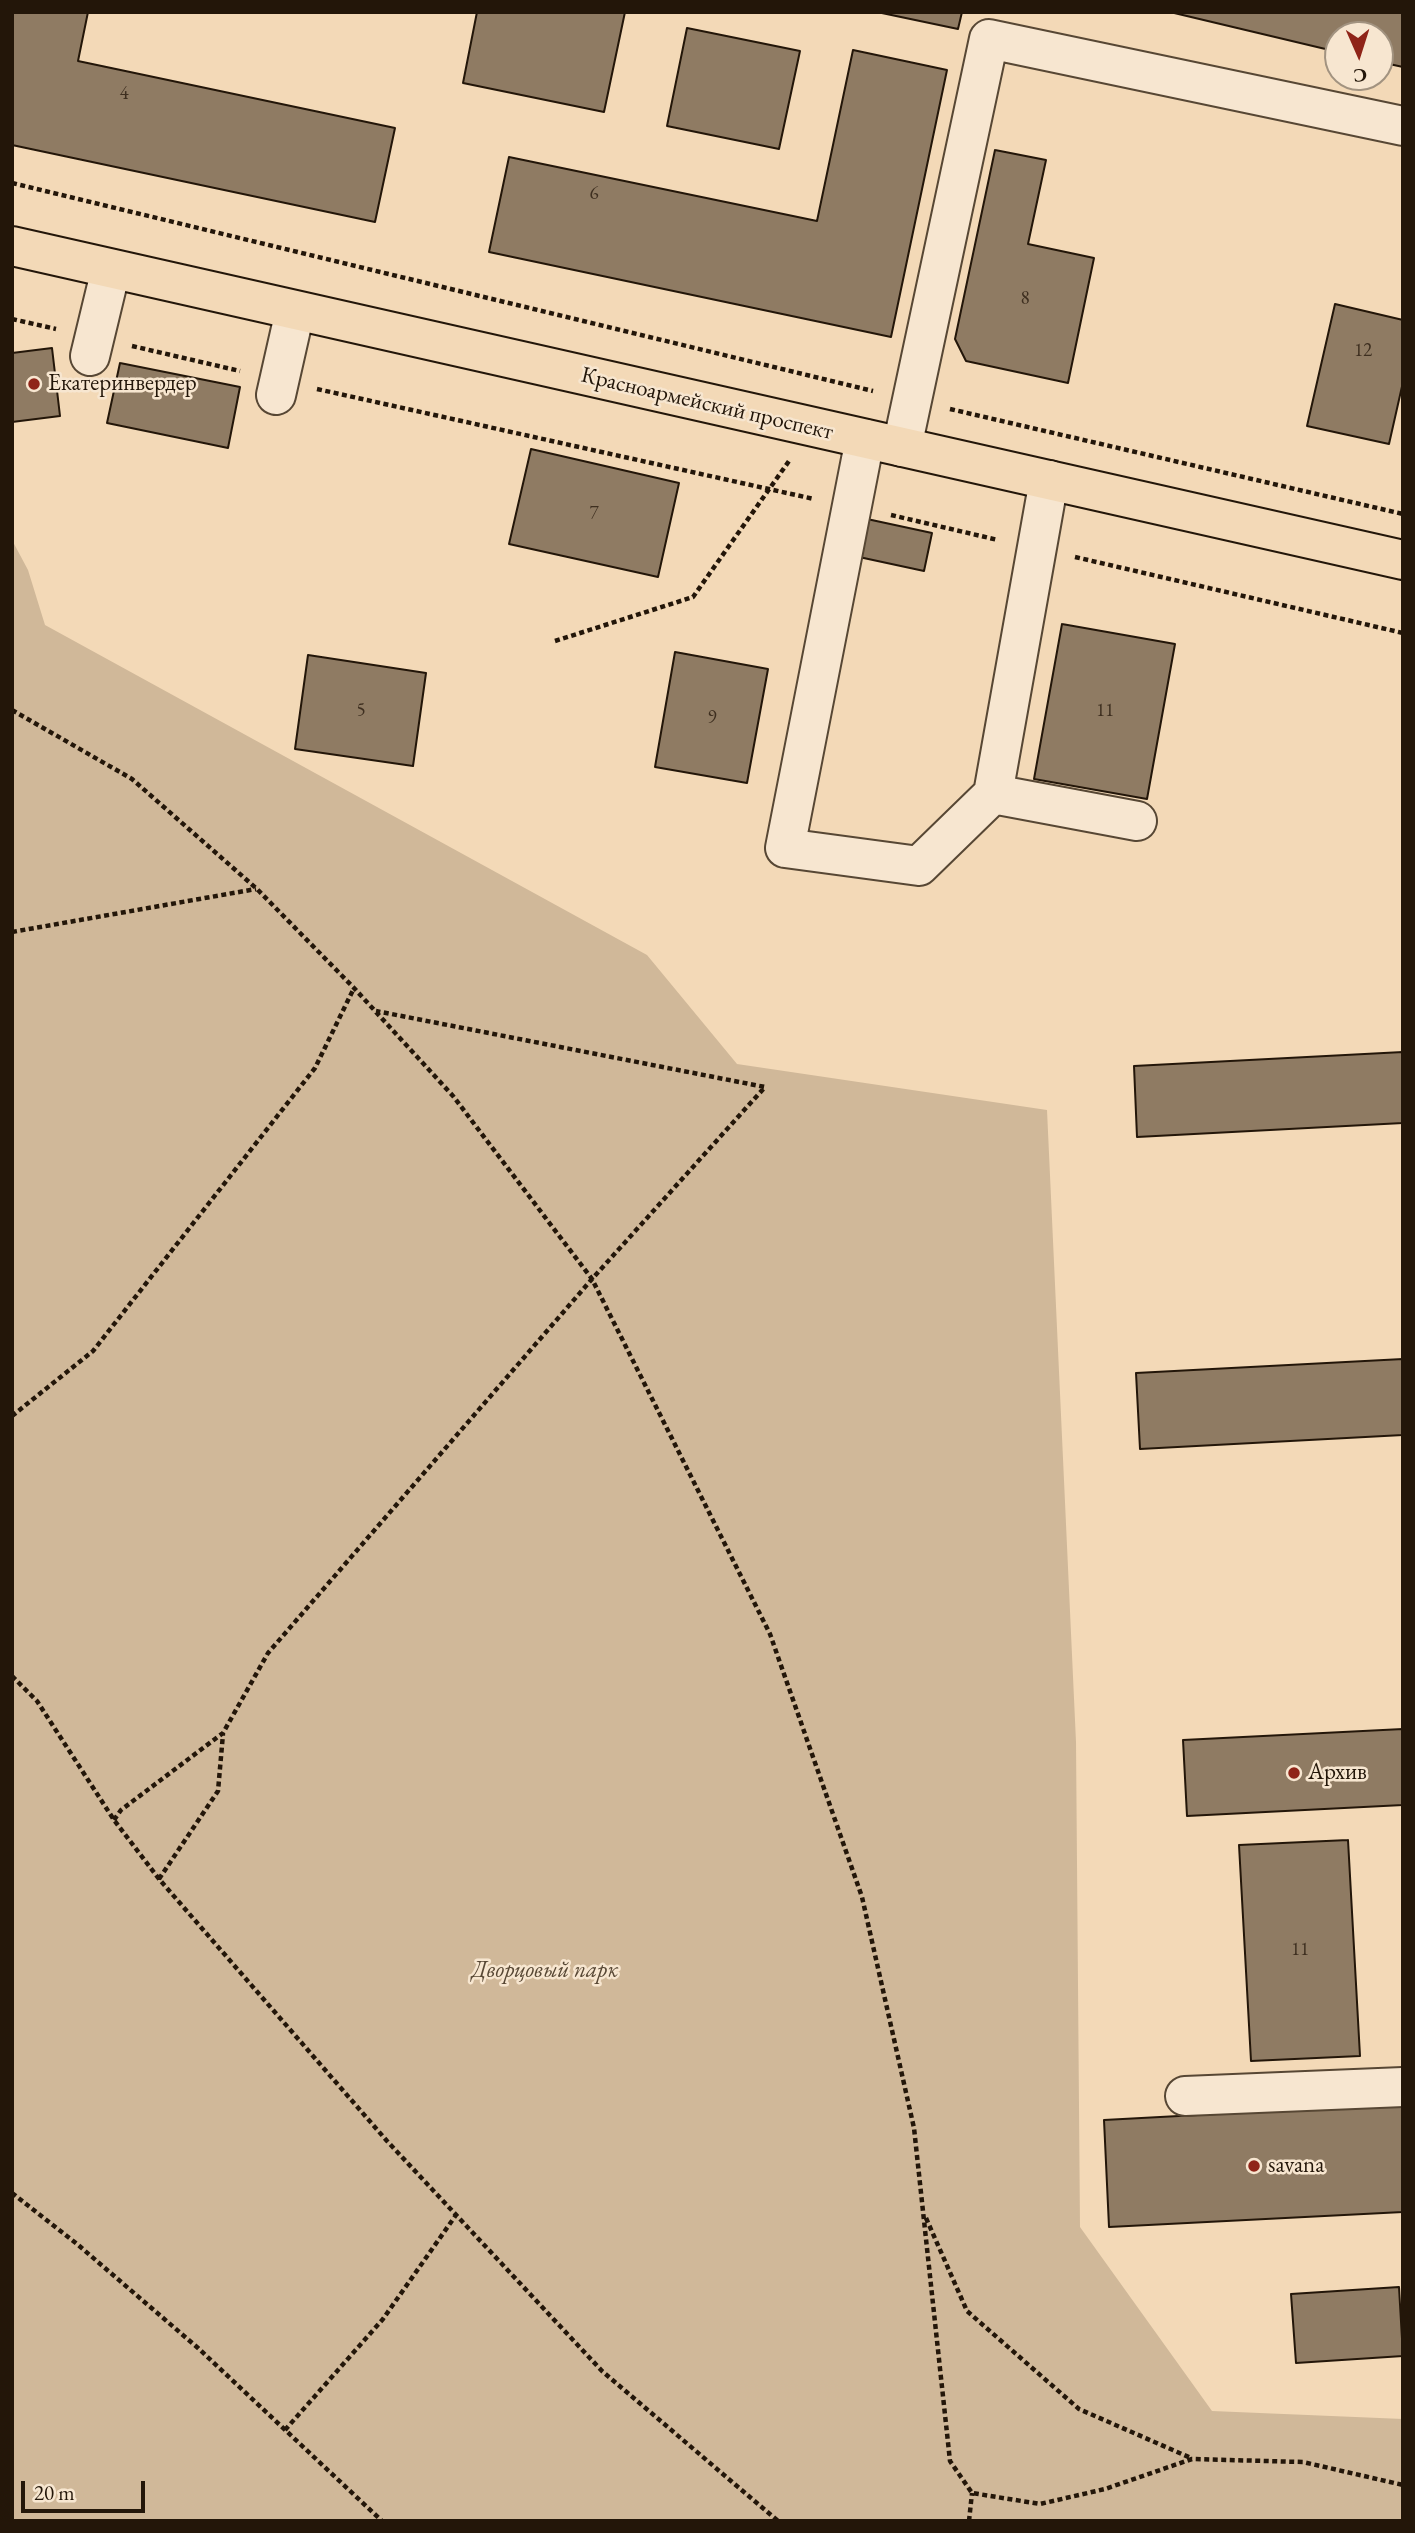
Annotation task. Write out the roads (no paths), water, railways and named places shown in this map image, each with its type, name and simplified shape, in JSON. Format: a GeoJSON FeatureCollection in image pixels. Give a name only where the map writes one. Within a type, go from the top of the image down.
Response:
{"type":"FeatureCollection","features":[{"type":"Feature","properties":{"kind":"main road","name":"Красноармейский проспект"},"geometry":{"type":"LineString","coordinates":[[12,246],[812,429],[1403,560]]}},
{"type":"Feature","properties":{"kind":"lane"},"geometry":{"type":"LineString","coordinates":[[902,447],[989,39],[1403,126]]}},
{"type":"Feature","properties":{"kind":"lane"},"geometry":{"type":"LineString","coordinates":[[92,347],[111,269]]}},
{"type":"Feature","properties":{"kind":"lane"},"geometry":{"type":"LineString","coordinates":[[278,388],[295,311]]}},
{"type":"Feature","properties":{"kind":"lane"},"geometry":{"type":"LineString","coordinates":[[865,439],[785,848],[919,866],[993,794],[1049,480]]}},
{"type":"Feature","properties":{"kind":"lane"},"geometry":{"type":"LineString","coordinates":[[993,794],[1137,821]]}},
{"type":"Feature","properties":{"kind":"lane"},"geometry":{"type":"LineString","coordinates":[[1185,2096],[1403,2087]]}},
{"type":"Feature","properties":{"kind":"place","name":"Екатеринвердер"},"geometry":{"type":"Point","coordinates":[34,384]}},
{"type":"Feature","properties":{"kind":"place","name":"Архив"},"geometry":{"type":"Point","coordinates":[1294,1773]}},
{"type":"Feature","properties":{"kind":"place","name":"savana"},"geometry":{"type":"Point","coordinates":[1254,2166]}},
{"type":"Feature","properties":{"kind":"park label","name":"Дворцовый парк"},"geometry":{"type":"Point","coordinates":[545,1971]}}]}
